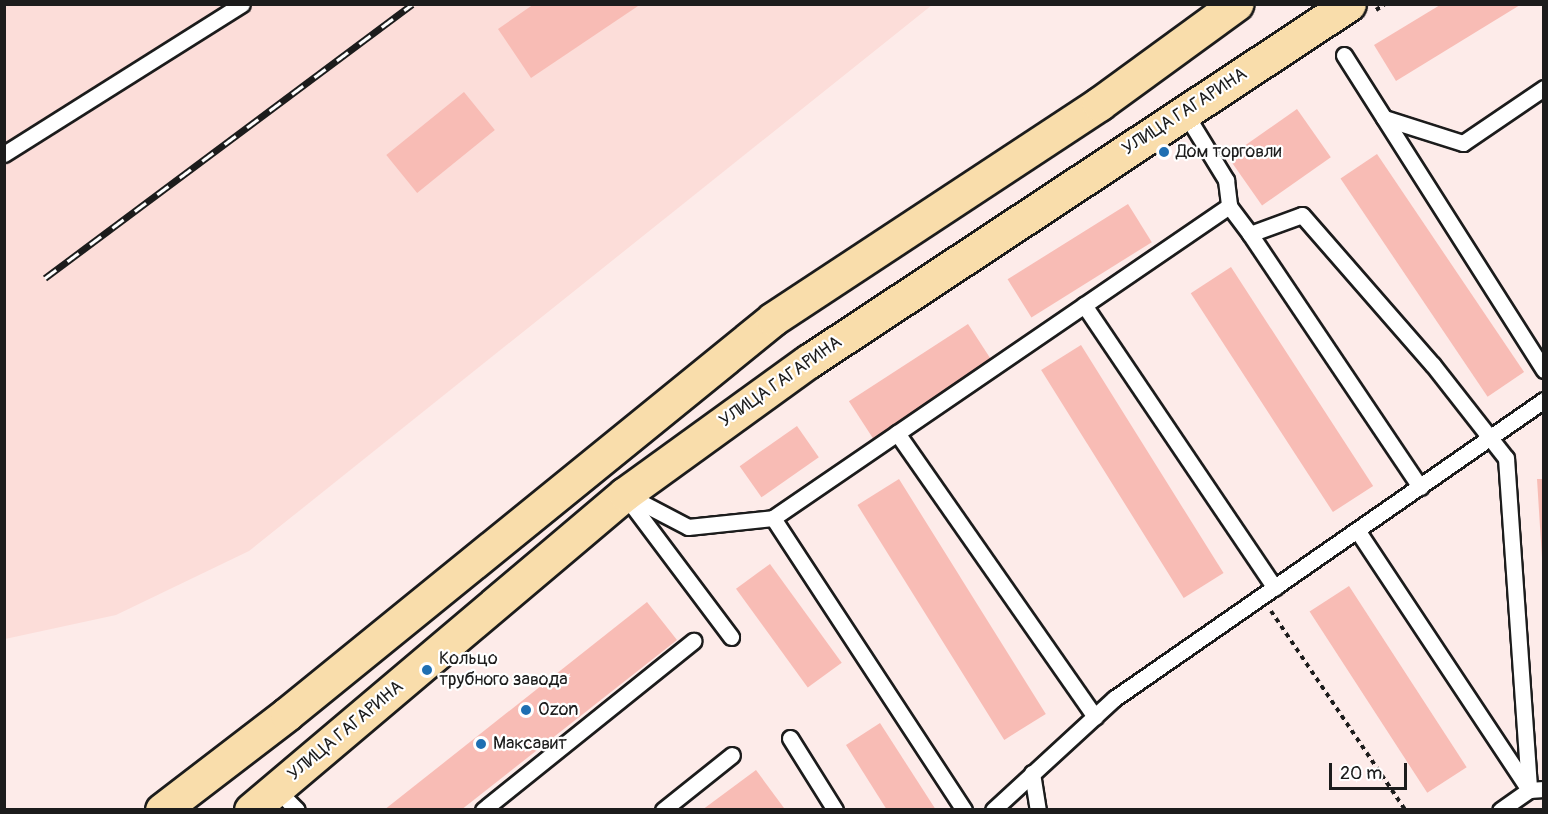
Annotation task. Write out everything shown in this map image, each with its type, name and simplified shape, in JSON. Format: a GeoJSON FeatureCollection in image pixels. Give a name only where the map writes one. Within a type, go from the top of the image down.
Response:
{"type":"FeatureCollection","features":[{"type":"Feature","properties":{"kind":"main road"},"geometry":{"type":"LineString","coordinates":[[162,810],[287,714],[772,319],[1099,104],[1236,4]]}},
{"type":"Feature","properties":{"kind":"main road","name":"УЛИЦА ГАГАРИНА"},"geometry":{"type":"LineString","coordinates":[[251,810],[287,800],[625,494],[809,361],[1349,4]]}},
{"type":"Feature","properties":{"kind":"lane"},"geometry":{"type":"LineString","coordinates":[[4,154],[242,4]]}},
{"type":"Feature","properties":{"kind":"lane"},"geometry":{"type":"LineString","coordinates":[[1344,55],[1544,370]]}},
{"type":"Feature","properties":{"kind":"lane"},"geometry":{"type":"LineString","coordinates":[[1384,118],[1463,143],[1544,88]]}},
{"type":"Feature","properties":{"kind":"lane"},"geometry":{"type":"LineString","coordinates":[[1185,112],[1226,180],[1228,206],[1250,234],[1420,487]]}},
{"type":"Feature","properties":{"kind":"lane"},"geometry":{"type":"LineString","coordinates":[[625,494],[688,527],[773,518],[1228,206]]}},
{"type":"Feature","properties":{"kind":"lane"},"geometry":{"type":"LineString","coordinates":[[1250,234],[1302,215],[1433,365],[1506,458],[1536,789]]}},
{"type":"Feature","properties":{"kind":"lane"},"geometry":{"type":"LineString","coordinates":[[1084,305],[1275,588]]}},
{"type":"Feature","properties":{"kind":"lane"},"geometry":{"type":"LineString","coordinates":[[993,810],[1115,698],[1544,400]]}},
{"type":"Feature","properties":{"kind":"lane"},"geometry":{"type":"LineString","coordinates":[[897,433],[1095,717]]}},
{"type":"Feature","properties":{"kind":"lane"},"geometry":{"type":"LineString","coordinates":[[625,494],[731,637]]}},
{"type":"Feature","properties":{"kind":"lane"},"geometry":{"type":"LineString","coordinates":[[773,518],[964,810]]}},
{"type":"Feature","properties":{"kind":"lane"},"geometry":{"type":"LineString","coordinates":[[1357,530],[1536,789]]}},
{"type":"Feature","properties":{"kind":"lane"},"geometry":{"type":"LineString","coordinates":[[483,810],[693,641]]}},
{"type":"Feature","properties":{"kind":"lane"},"geometry":{"type":"LineString","coordinates":[[790,738],[835,810]]}},
{"type":"Feature","properties":{"kind":"lane"},"geometry":{"type":"LineString","coordinates":[[663,810],[732,755]]}},
{"type":"Feature","properties":{"kind":"lane"},"geometry":{"type":"LineString","coordinates":[[1032,773],[1038,810]]}},
{"type":"Feature","properties":{"kind":"lane"},"geometry":{"type":"LineString","coordinates":[[1500,810],[1536,789]]}},
{"type":"Feature","properties":{"kind":"path"},"geometry":{"type":"LineString","coordinates":[[1261,597],[1406,810]]}},
{"type":"Feature","properties":{"kind":"shaded area"},"geometry":{"type":"Polygon","coordinates":[[[4,5],[932,5],[249,551],[116,615],[5,639],[4,5]]]}},
{"type":"Feature","properties":{"kind":"building"},"geometry":{"type":"Polygon","coordinates":[[[534,4],[641,4],[531,78],[498,29],[534,4]]]}},
{"type":"Feature","properties":{"kind":"building"},"geometry":{"type":"Polygon","coordinates":[[[1440,5],[1520,5],[1396,81],[1374,45],[1440,5]]]}},
{"type":"Feature","properties":{"kind":"building"},"geometry":{"type":"Polygon","coordinates":[[[464,92],[495,130],[417,193],[386,155],[464,92]]]}},
{"type":"Feature","properties":{"kind":"building"},"geometry":{"type":"Polygon","coordinates":[[[1297,109],[1331,157],[1262,206],[1228,157],[1297,109]]]}},
{"type":"Feature","properties":{"kind":"building"},"geometry":{"type":"Polygon","coordinates":[[[1377,154],[1524,372],[1488,397],[1341,179],[1377,154]]]}},
{"type":"Feature","properties":{"kind":"building"},"geometry":{"type":"Polygon","coordinates":[[[1128,204],[1152,242],[1031,317],[1008,279],[1128,204]]]}},
{"type":"Feature","properties":{"kind":"building"},"geometry":{"type":"Polygon","coordinates":[[[1231,267],[1373,486],[1333,512],[1191,293],[1231,267]]]}},
{"type":"Feature","properties":{"kind":"building"},"geometry":{"type":"Polygon","coordinates":[[[968,324],[993,362],[873,439],[849,401],[968,324]]]}},
{"type":"Feature","properties":{"kind":"building"},"geometry":{"type":"Polygon","coordinates":[[[1081,345],[1224,573],[1184,598],[1041,370],[1081,345]]]}},
{"type":"Feature","properties":{"kind":"building"},"geometry":{"type":"Polygon","coordinates":[[[797,426],[819,457],[761,497],[740,466],[797,426]]]}},
{"type":"Feature","properties":{"kind":"building"},"geometry":{"type":"Polygon","coordinates":[[[899,479],[1046,714],[1004,740],[857,505],[899,479]]]}},
{"type":"Feature","properties":{"kind":"building"},"geometry":{"type":"Polygon","coordinates":[[[1537,479],[1544,479],[1544,558],[1542,558],[1537,479]]]}},
{"type":"Feature","properties":{"kind":"building"},"geometry":{"type":"Polygon","coordinates":[[[770,564],[842,663],[808,687],[736,589],[770,564]]]}},
{"type":"Feature","properties":{"kind":"building"},"geometry":{"type":"Polygon","coordinates":[[[1349,586],[1467,767],[1427,793],[1310,612],[1349,586]]]}},
{"type":"Feature","properties":{"kind":"building"},"geometry":{"type":"Polygon","coordinates":[[[647,602],[677,640],[461,810],[384,810],[647,602]]]}},
{"type":"Feature","properties":{"kind":"building"},"geometry":{"type":"Polygon","coordinates":[[[880,723],[936,810],[887,810],[846,745],[880,723]]]}},
{"type":"Feature","properties":{"kind":"building"},"geometry":{"type":"Polygon","coordinates":[[[756,770],[784,808],[702,810],[756,770]]]}},
{"type":"Feature","properties":{"kind":"railway"},"geometry":{"type":"LineString","coordinates":[[45,278],[412,4]]}},
{"type":"Feature","properties":{"kind":"place","name":"Дом торговли"},"geometry":{"type":"Point","coordinates":[1164,152]}},
{"type":"Feature","properties":{"kind":"place","name":"Кольцо трубного завода"},"geometry":{"type":"Point","coordinates":[427,670]}},
{"type":"Feature","properties":{"kind":"place","name":"Ozon"},"geometry":{"type":"Point","coordinates":[526,710]}},
{"type":"Feature","properties":{"kind":"place","name":"Максавит"},"geometry":{"type":"Point","coordinates":[481,744]}}]}
